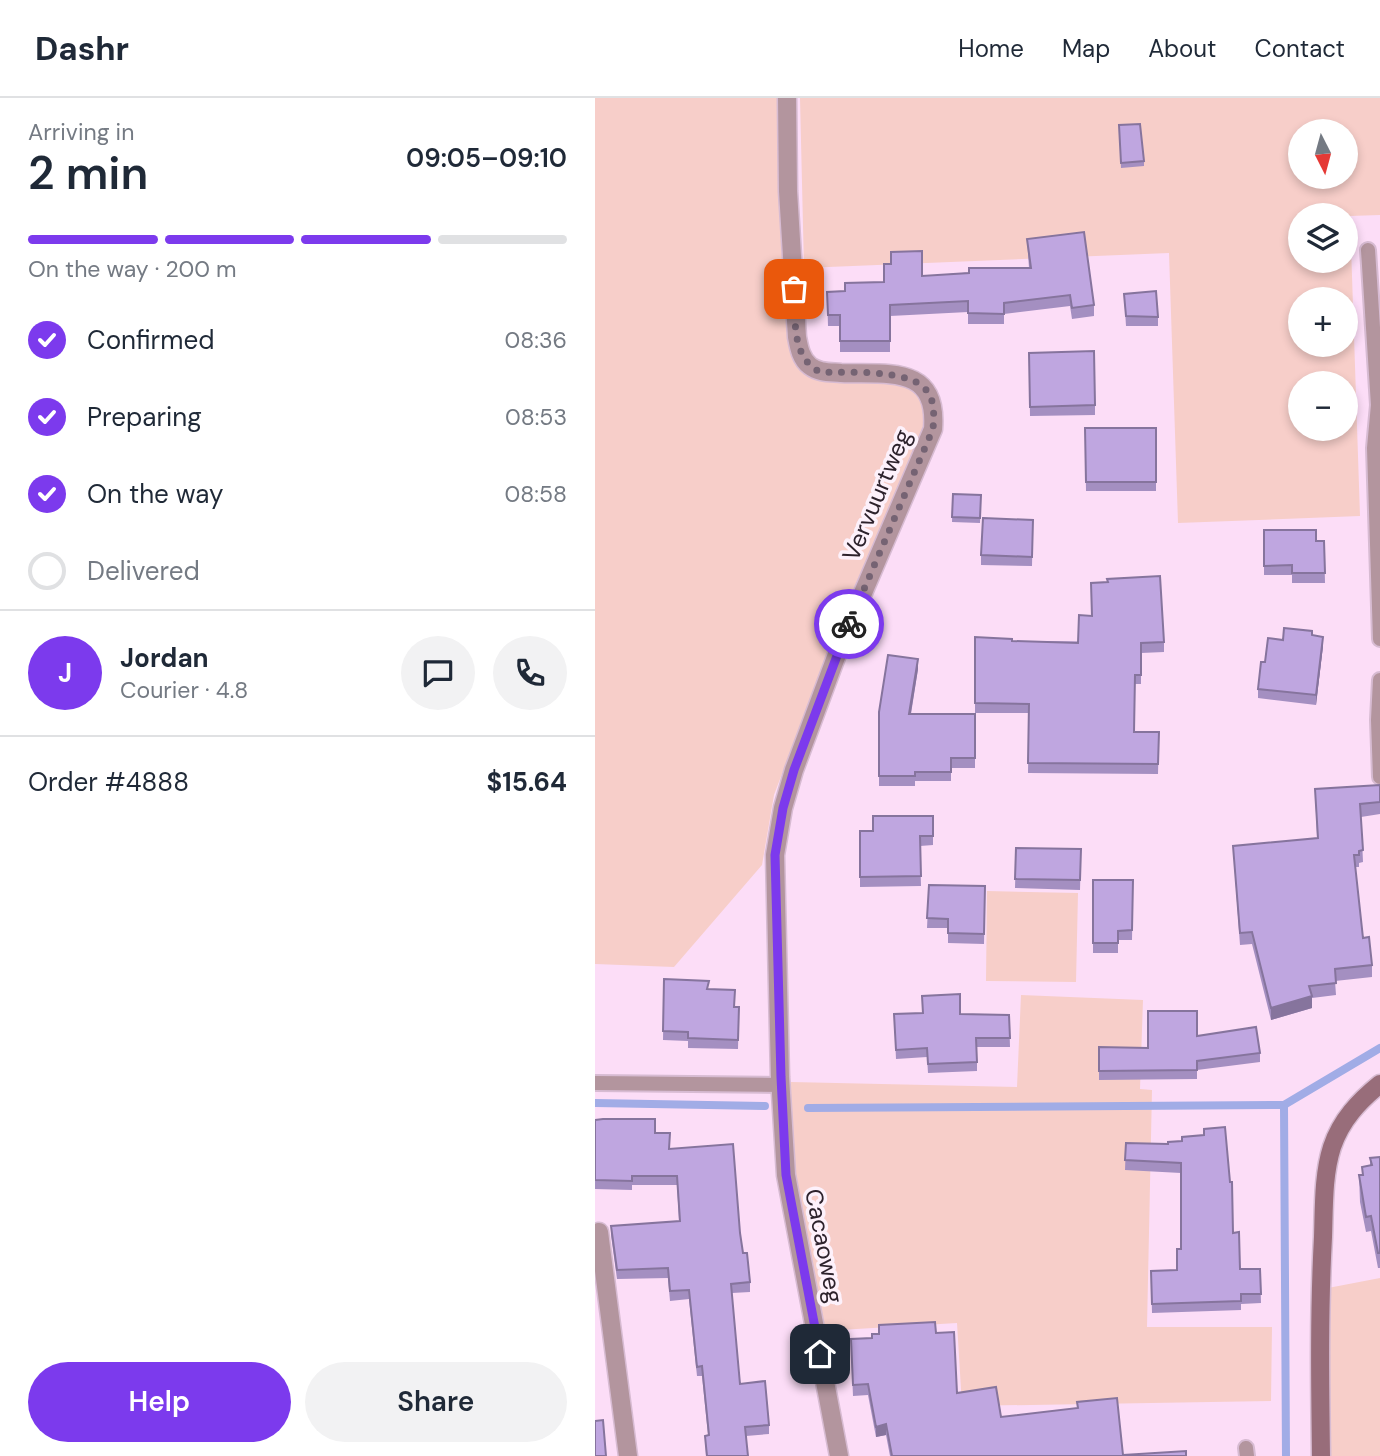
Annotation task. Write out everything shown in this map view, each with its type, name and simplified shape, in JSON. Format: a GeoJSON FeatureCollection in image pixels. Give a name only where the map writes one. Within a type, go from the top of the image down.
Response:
{"type":"FeatureCollection","features":[{"type":"Feature","properties":{"kind":"street","name":"Vervuurtweg"},"geometry":{"type":"LineString","coordinates":[[781,1085],[775,855],[783,808],[794,770],[839,649],[933,429],[934,417],[930,396],[925,388],[913,380],[899,375],[820,372],[803,360],[797,337],[789,204],[787,98]]}},
{"type":"Feature","properties":{"kind":"street"},"geometry":{"type":"LineString","coordinates":[[1321,1456],[1319,1312],[1327,1181],[1332,1147],[1344,1122],[1359,1102],[1380,1084]]}},
{"type":"Feature","properties":{"kind":"street","name":"Cacaoweg"},"geometry":{"type":"LineString","coordinates":[[781,1085],[786,1175],[839,1456]]}},
{"type":"Feature","properties":{"kind":"street"},"geometry":{"type":"LineString","coordinates":[[599,1232],[628,1456]]}},
{"type":"Feature","properties":{"kind":"lane"},"geometry":{"type":"LineString","coordinates":[[1368,250],[1378,405],[1374,449],[1380,639]]}},
{"type":"Feature","properties":{"kind":"lane"},"geometry":{"type":"LineString","coordinates":[[1380,680],[1380,777]]}},
{"type":"Feature","properties":{"kind":"lane"},"geometry":{"type":"LineString","coordinates":[[595,1083],[781,1085]]}},
{"type":"Feature","properties":{"kind":"shaded area"},"geometry":{"type":"Polygon","coordinates":[[[595,98],[779,98],[793,359],[803,372],[813,377],[887,381],[902,385],[914,392],[921,403],[923,420],[920,443],[846,605],[774,795],[762,865],[674,967],[595,964],[595,98]]]}},
{"type":"Feature","properties":{"kind":"shaded area"},"geometry":{"type":"Polygon","coordinates":[[[800,98],[1380,98],[1380,215],[1358,216],[1358,203],[1288,203],[1288,273],[1352,273],[1352,287],[1288,287],[1288,357],[1355,357],[1355,371],[1288,371],[1288,441],[1358,441],[1360,516],[1178,523],[1169,253],[804,268],[800,98]]]}},
{"type":"Feature","properties":{"kind":"shaded area"},"geometry":{"type":"Polygon","coordinates":[[[987,891],[1078,893],[1076,982],[986,981],[987,891]]]}},
{"type":"Feature","properties":{"kind":"shaded area"},"geometry":{"type":"Polygon","coordinates":[[[1021,995],[1143,1000],[1140,1089],[1152,1090],[1147,1327],[1272,1327],[1271,1401],[962,1406],[957,1323],[823,1331],[795,1176],[790,1113],[791,1082],[1017,1087],[1021,995]]]}},
{"type":"Feature","properties":{"kind":"shaded area"},"geometry":{"type":"Polygon","coordinates":[[[1380,1278],[1380,1456],[1331,1456],[1328,1288],[1380,1278]]]}},
{"type":"Feature","properties":{"kind":"building"},"geometry":{"type":"Polygon","coordinates":[[[1140,124],[1144,161],[1121,163],[1119,125],[1140,124]]]}},
{"type":"Feature","properties":{"kind":"building"},"geometry":{"type":"Polygon","coordinates":[[[1084,232],[1094,305],[1072,308],[1070,295],[1004,303],[1004,314],[968,313],[968,301],[890,305],[890,341],[840,341],[840,315],[828,315],[827,292],[845,291],[845,283],[884,282],[884,264],[891,264],[891,252],[922,251],[922,276],[969,273],[969,268],[1031,268],[1027,239],[1084,232]]]}},
{"type":"Feature","properties":{"kind":"building"},"geometry":{"type":"Polygon","coordinates":[[[1156,291],[1158,317],[1126,316],[1124,294],[1156,291]]]}},
{"type":"Feature","properties":{"kind":"building"},"geometry":{"type":"Polygon","coordinates":[[[1094,351],[1095,405],[1030,407],[1029,353],[1094,351]]]}},
{"type":"Feature","properties":{"kind":"building"},"geometry":{"type":"Polygon","coordinates":[[[1085,428],[1156,428],[1156,482],[1086,482],[1085,428]]]}},
{"type":"Feature","properties":{"kind":"building"},"geometry":{"type":"Polygon","coordinates":[[[953,494],[981,495],[980,518],[952,517],[953,494]]]}},
{"type":"Feature","properties":{"kind":"building"},"geometry":{"type":"Polygon","coordinates":[[[983,518],[1033,520],[1032,557],[981,555],[983,518]]]}},
{"type":"Feature","properties":{"kind":"building"},"geometry":{"type":"Polygon","coordinates":[[[1264,530],[1316,530],[1316,541],[1324,541],[1325,573],[1292,573],[1292,565],[1264,566],[1264,530]]]}},
{"type":"Feature","properties":{"kind":"building"},"geometry":{"type":"Polygon","coordinates":[[[1160,576],[1164,642],[1141,643],[1141,675],[1135,675],[1134,732],[1159,732],[1158,764],[1028,763],[1029,704],[975,703],[975,637],[1078,643],[1079,615],[1092,616],[1091,583],[1108,582],[1107,579],[1160,576]]]}},
{"type":"Feature","properties":{"kind":"building"},"geometry":{"type":"Polygon","coordinates":[[[1284,628],[1312,631],[1312,635],[1323,637],[1316,695],[1258,689],[1261,662],[1265,662],[1268,638],[1283,640],[1284,628]]]}},
{"type":"Feature","properties":{"kind":"building"},"geometry":{"type":"Polygon","coordinates":[[[888,655],[918,659],[909,714],[975,714],[975,758],[951,758],[951,772],[879,776],[879,712],[888,655]]]}},
{"type":"Feature","properties":{"kind":"building"},"geometry":{"type":"Polygon","coordinates":[[[1380,785],[1380,802],[1360,804],[1363,850],[1359,851],[1359,855],[1354,855],[1363,938],[1369,937],[1372,965],[1335,969],[1336,983],[1309,986],[1312,996],[1271,1008],[1252,932],[1240,933],[1233,846],[1318,838],[1315,789],[1380,785]]]}},
{"type":"Feature","properties":{"kind":"building"},"geometry":{"type":"Polygon","coordinates":[[[873,816],[933,816],[933,836],[920,836],[921,876],[860,877],[860,831],[873,831],[873,816]]]}},
{"type":"Feature","properties":{"kind":"building"},"geometry":{"type":"Polygon","coordinates":[[[1016,848],[1081,849],[1080,880],[1015,879],[1016,848]]]}},
{"type":"Feature","properties":{"kind":"building"},"geometry":{"type":"Polygon","coordinates":[[[1093,880],[1133,880],[1132,930],[1118,931],[1118,943],[1093,943],[1093,880]]]}},
{"type":"Feature","properties":{"kind":"building"},"geometry":{"type":"Polygon","coordinates":[[[929,885],[985,886],[984,934],[948,933],[948,919],[927,918],[929,885]]]}},
{"type":"Feature","properties":{"kind":"building"},"geometry":{"type":"Polygon","coordinates":[[[664,979],[709,981],[707,989],[735,990],[734,1007],[739,1007],[738,1040],[688,1038],[688,1032],[663,1031],[664,979]]]}},
{"type":"Feature","properties":{"kind":"building"},"geometry":{"type":"Polygon","coordinates":[[[960,994],[960,1014],[1009,1015],[1010,1038],[976,1038],[977,1062],[928,1064],[927,1048],[896,1050],[894,1014],[923,1013],[922,996],[960,994]]]}},
{"type":"Feature","properties":{"kind":"building"},"geometry":{"type":"Polygon","coordinates":[[[1148,1011],[1197,1011],[1197,1036],[1256,1027],[1260,1053],[1197,1061],[1197,1070],[1099,1071],[1099,1047],[1148,1048],[1148,1011]]]}},
{"type":"Feature","properties":{"kind":"building"},"geometry":{"type":"Polygon","coordinates":[[[655,1119],[655,1133],[670,1133],[669,1149],[733,1144],[740,1233],[743,1253],[747,1253],[750,1282],[731,1284],[740,1384],[765,1381],[769,1425],[745,1427],[748,1456],[707,1456],[705,1436],[709,1435],[702,1366],[697,1367],[689,1290],[670,1291],[668,1268],[617,1270],[611,1226],[680,1221],[677,1176],[632,1176],[632,1181],[595,1180],[595,1120],[655,1119]]]}},
{"type":"Feature","properties":{"kind":"building"},"geometry":{"type":"Polygon","coordinates":[[[1225,1127],[1232,1182],[1233,1233],[1239,1232],[1240,1269],[1260,1269],[1261,1294],[1241,1294],[1241,1301],[1152,1304],[1151,1271],[1177,1270],[1177,1249],[1181,1249],[1181,1163],[1125,1160],[1126,1143],[1168,1144],[1182,1141],[1182,1137],[1204,1135],[1204,1129],[1225,1127]]]}},
{"type":"Feature","properties":{"kind":"building"},"geometry":{"type":"Polygon","coordinates":[[[1380,1157],[1378,1253],[1371,1216],[1366,1217],[1359,1175],[1363,1175],[1362,1167],[1372,1165],[1370,1158],[1380,1157]]]}},
{"type":"Feature","properties":{"kind":"building"},"geometry":{"type":"Polygon","coordinates":[[[935,1322],[936,1333],[954,1332],[957,1393],[996,1387],[1001,1417],[1078,1408],[1077,1402],[1117,1398],[1123,1455],[1186,1451],[1186,1456],[892,1456],[886,1424],[876,1427],[868,1384],[853,1385],[851,1339],[872,1338],[872,1334],[879,1334],[879,1325],[935,1322]]]}},
{"type":"Feature","properties":{"kind":"building"},"geometry":{"type":"Polygon","coordinates":[[[603,1420],[606,1456],[595,1456],[595,1421],[603,1420]]]}},
{"type":"Feature","properties":{"kind":"waterway"},"geometry":{"type":"LineString","coordinates":[[1284,1105],[1380,1048]]}},
{"type":"Feature","properties":{"kind":"waterway"},"geometry":{"type":"LineString","coordinates":[[595,1103],[765,1106]]}},
{"type":"Feature","properties":{"kind":"waterway"},"geometry":{"type":"LineString","coordinates":[[808,1108],[1284,1105],[1286,1456]]}},
{"type":"Feature","properties":{"kind":"way so far"},"geometry":{"type":"LineString","coordinates":[[794,289],[799,348],[803,360],[811,367],[820,372],[899,375],[925,388],[933,406],[933,429],[849,624]]}},
{"type":"Feature","properties":{"kind":"route"},"geometry":{"type":"LineString","coordinates":[[820,1354],[786,1175],[775,855],[783,808],[794,770],[849,624]]}}]}
